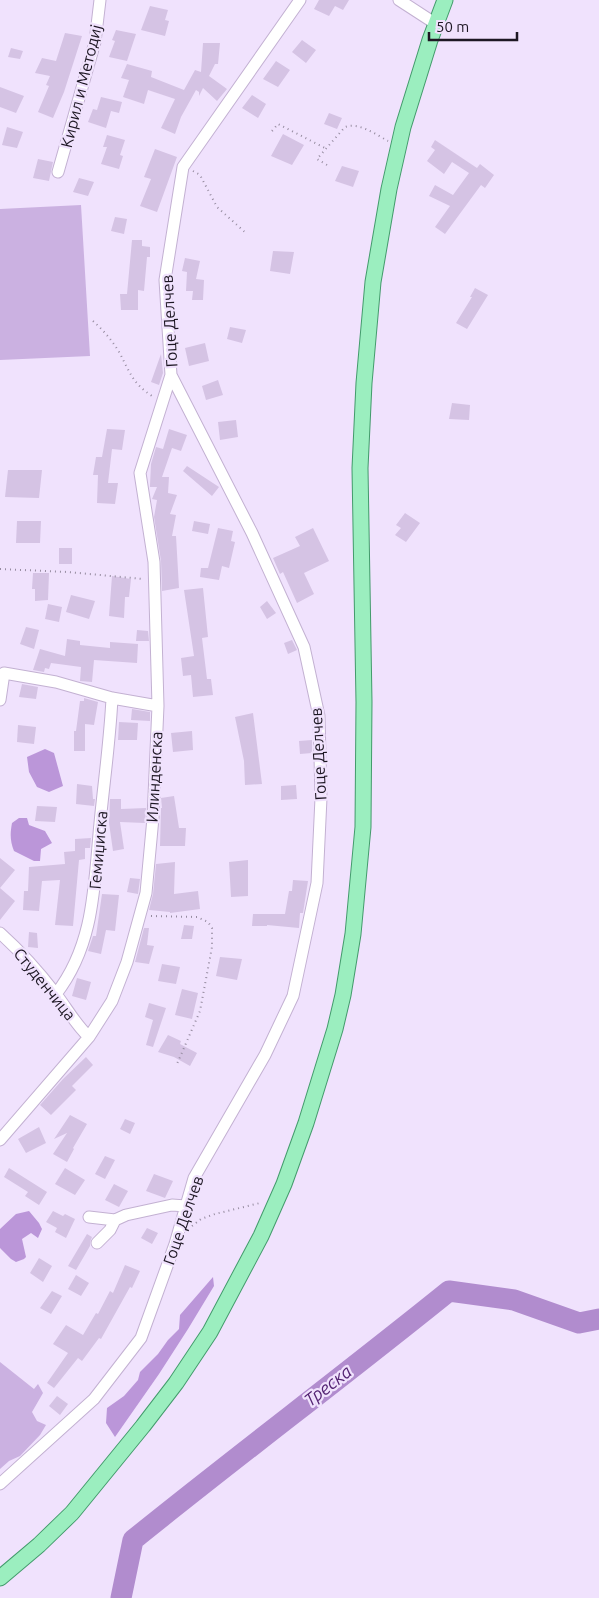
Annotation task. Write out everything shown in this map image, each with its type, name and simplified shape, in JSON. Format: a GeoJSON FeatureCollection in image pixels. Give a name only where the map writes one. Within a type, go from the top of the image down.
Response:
{"type":"FeatureCollection","features":[{"type":"Feature","properties":{"kind":"main road"},"geometry":{"type":"LineString","coordinates":[[0,1578],[40,1545],[72,1513],[176,1383],[210,1332],[262,1236],[306,1124],[325,1064],[343,995],[353,934],[363,827],[365,763],[360,477],[364,383],[373,282],[389,189],[403,127],[445,0]]}},
{"type":"Feature","properties":{"kind":"street","name":"Кирил и Методиј"},"geometry":{"type":"LineString","coordinates":[[58,172],[95,42],[100,0]]}},
{"type":"Feature","properties":{"kind":"street","name":"Гоце Делчев"},"geometry":{"type":"LineString","coordinates":[[0,1484],[94,1399],[141,1338],[182,1223],[194,1178],[265,1055],[293,996],[317,883],[321,798],[319,716],[304,647],[252,533],[172,375],[165,280],[183,167],[300,0]]}},
{"type":"Feature","properties":{"kind":"street"},"geometry":{"type":"LineString","coordinates":[[399,0],[436,24]]}},
{"type":"Feature","properties":{"kind":"street","name":"Илинденска"},"geometry":{"type":"LineString","coordinates":[[0,1140],[89,1037],[112,1000],[127,962],[146,893],[152,827],[158,706],[154,562],[140,474],[172,375]]}},
{"type":"Feature","properties":{"kind":"street"},"geometry":{"type":"LineString","coordinates":[[0,700],[4,673],[56,682],[112,698],[158,706]]}},
{"type":"Feature","properties":{"kind":"street","name":"Гемиџиска"},"geometry":{"type":"LineString","coordinates":[[56,994],[69,978],[90,919],[96,882],[100,824],[109,752],[112,698]]}},
{"type":"Feature","properties":{"kind":"street","name":"Студенчица"},"geometry":{"type":"LineString","coordinates":[[0,933],[15,946],[56,994],[79,1028],[89,1037]]}},
{"type":"Feature","properties":{"kind":"street"},"geometry":{"type":"LineString","coordinates":[[89,1218],[115,1220],[126,1215],[172,1205],[186,1206]]}},
{"type":"Feature","properties":{"kind":"street"},"geometry":{"type":"LineString","coordinates":[[97,1243],[110,1230],[115,1220]]}},
{"type":"Feature","properties":{"kind":"path"},"geometry":{"type":"LineString","coordinates":[[272,131],[278,124],[325,148]]}},
{"type":"Feature","properties":{"kind":"path"},"geometry":{"type":"LineString","coordinates":[[327,165],[318,159],[325,148],[345,128],[351,125],[358,126],[399,146]]}},
{"type":"Feature","properties":{"kind":"path"},"geometry":{"type":"LineString","coordinates":[[183,167],[200,175],[217,207],[247,234]]}},
{"type":"Feature","properties":{"kind":"path"},"geometry":{"type":"LineString","coordinates":[[93,321],[105,332],[139,387],[152,396],[165,397]]}},
{"type":"Feature","properties":{"kind":"path"},"geometry":{"type":"LineString","coordinates":[[0,569],[68,572],[153,580]]}},
{"type":"Feature","properties":{"kind":"path"},"geometry":{"type":"LineString","coordinates":[[140,916],[197,917],[208,922],[212,928],[212,947],[200,1011],[177,1064]]}},
{"type":"Feature","properties":{"kind":"path"},"geometry":{"type":"LineString","coordinates":[[182,1223],[190,1227],[201,1219],[216,1214],[277,1200]]}},
{"type":"Feature","properties":{"kind":"shaded area"},"geometry":{"type":"Polygon","coordinates":[[[81,205],[90,356],[0,360],[0,209],[81,205]]]}},
{"type":"Feature","properties":{"kind":"shaded area"},"geometry":{"type":"Polygon","coordinates":[[[45,749],[54,753],[63,786],[49,792],[37,787],[29,772],[27,757],[45,749]]]}},
{"type":"Feature","properties":{"kind":"shaded area"},"geometry":{"type":"Polygon","coordinates":[[[19,818],[27,818],[29,825],[45,831],[52,843],[41,849],[40,861],[34,861],[14,851],[11,841],[11,827],[12,823],[19,818]]]}},
{"type":"Feature","properties":{"kind":"shaded area"},"geometry":{"type":"Polygon","coordinates":[[[29,1211],[42,1229],[38,1238],[31,1233],[22,1239],[26,1257],[16,1262],[0,1248],[0,1229],[16,1214],[29,1211]]]}},
{"type":"Feature","properties":{"kind":"shaded area"},"geometry":{"type":"Polygon","coordinates":[[[213,1277],[214,1286],[188,1329],[115,1437],[106,1423],[107,1408],[124,1396],[138,1380],[140,1372],[179,1329],[180,1315],[213,1277]]]}},
{"type":"Feature","properties":{"kind":"shaded area"},"geometry":{"type":"Polygon","coordinates":[[[0,1362],[34,1389],[38,1384],[43,1393],[32,1412],[37,1421],[46,1425],[40,1435],[20,1456],[9,1461],[0,1469],[0,1362]]]}},
{"type":"Feature","properties":{"kind":"building"},"geometry":{"type":"Polygon","coordinates":[[[319,0],[349,0],[343,10],[335,6],[329,16],[314,9],[319,0]]]}},
{"type":"Feature","properties":{"kind":"building"},"geometry":{"type":"Polygon","coordinates":[[[150,6],[168,10],[165,20],[169,21],[165,36],[141,30],[150,6]]]}},
{"type":"Feature","properties":{"kind":"building"},"geometry":{"type":"Polygon","coordinates":[[[116,30],[136,34],[127,61],[109,57],[115,41],[112,40],[116,30]]]}},
{"type":"Feature","properties":{"kind":"building"},"geometry":{"type":"Polygon","coordinates":[[[65,33],[82,36],[64,92],[53,118],[38,112],[49,86],[46,85],[50,76],[35,73],[42,58],[56,61],[65,33]]]}},
{"type":"Feature","properties":{"kind":"building"},"geometry":{"type":"Polygon","coordinates":[[[302,40],[316,50],[306,63],[292,52],[302,40]]]}},
{"type":"Feature","properties":{"kind":"building"},"geometry":{"type":"Polygon","coordinates":[[[203,43],[220,43],[218,64],[215,64],[209,76],[227,89],[217,101],[203,88],[199,96],[199,92],[196,90],[181,117],[175,134],[161,128],[175,99],[148,90],[144,104],[123,97],[129,80],[121,78],[127,64],[152,71],[151,77],[184,90],[195,70],[201,72],[203,43]]]}},
{"type":"Feature","properties":{"kind":"building"},"geometry":{"type":"Polygon","coordinates":[[[11,48],[23,51],[20,59],[8,57],[11,48]]]}},
{"type":"Feature","properties":{"kind":"building"},"geometry":{"type":"Polygon","coordinates":[[[276,61],[290,70],[278,87],[263,79],[276,61]]]}},
{"type":"Feature","properties":{"kind":"building"},"geometry":{"type":"Polygon","coordinates":[[[0,87],[24,96],[16,113],[0,107],[0,87]]]}},
{"type":"Feature","properties":{"kind":"building"},"geometry":{"type":"Polygon","coordinates":[[[252,95],[266,104],[258,118],[242,108],[252,95]]]}},
{"type":"Feature","properties":{"kind":"building"},"geometry":{"type":"Polygon","coordinates":[[[101,97],[122,102],[119,113],[111,111],[106,128],[88,122],[93,109],[97,110],[101,97]]]}},
{"type":"Feature","properties":{"kind":"building"},"geometry":{"type":"Polygon","coordinates":[[[329,113],[342,118],[337,129],[324,124],[329,113]]]}},
{"type":"Feature","properties":{"kind":"building"},"geometry":{"type":"Polygon","coordinates":[[[7,127],[23,132],[17,148],[2,145],[7,127]]]}},
{"type":"Feature","properties":{"kind":"building"},"geometry":{"type":"Polygon","coordinates":[[[283,134],[304,145],[292,165],[271,156],[283,134]]]}},
{"type":"Feature","properties":{"kind":"building"},"geometry":{"type":"Polygon","coordinates":[[[107,135],[125,140],[120,155],[123,156],[119,169],[101,164],[107,147],[103,147],[107,135]]]}},
{"type":"Feature","properties":{"kind":"building"},"geometry":{"type":"Polygon","coordinates":[[[435,140],[477,168],[480,164],[494,175],[485,188],[481,185],[445,234],[435,227],[450,206],[429,196],[435,185],[453,195],[469,173],[452,162],[444,174],[427,161],[435,150],[431,147],[435,140]]]}},
{"type":"Feature","properties":{"kind":"building"},"geometry":{"type":"Polygon","coordinates":[[[155,149],[177,157],[157,212],[140,206],[151,179],[144,177],[155,149]]]}},
{"type":"Feature","properties":{"kind":"building"},"geometry":{"type":"Polygon","coordinates":[[[38,159],[53,162],[49,181],[33,178],[38,159]]]}},
{"type":"Feature","properties":{"kind":"building"},"geometry":{"type":"Polygon","coordinates":[[[342,166],[359,171],[353,187],[335,181],[342,166]]]}},
{"type":"Feature","properties":{"kind":"building"},"geometry":{"type":"Polygon","coordinates":[[[79,178],[94,182],[88,196],[73,192],[79,178]]]}},
{"type":"Feature","properties":{"kind":"building"},"geometry":{"type":"Polygon","coordinates":[[[115,217],[127,219],[124,234],[111,231],[115,217]]]}},
{"type":"Feature","properties":{"kind":"building"},"geometry":{"type":"Polygon","coordinates":[[[132,240],[142,240],[142,246],[150,247],[150,257],[147,257],[144,291],[138,290],[138,310],[121,310],[120,294],[127,294],[132,240]]]}},
{"type":"Feature","properties":{"kind":"building"},"geometry":{"type":"Polygon","coordinates":[[[273,251],[294,252],[290,274],[270,271],[273,251]]]}},
{"type":"Feature","properties":{"kind":"building"},"geometry":{"type":"Polygon","coordinates":[[[185,258],[200,261],[196,279],[204,280],[203,300],[192,300],[193,291],[186,291],[187,272],[182,271],[185,258]]]}},
{"type":"Feature","properties":{"kind":"building"},"geometry":{"type":"Polygon","coordinates":[[[475,288],[488,295],[467,329],[456,323],[472,297],[470,297],[475,288]]]}},
{"type":"Feature","properties":{"kind":"building"},"geometry":{"type":"Polygon","coordinates":[[[230,327],[246,330],[242,343],[227,339],[230,327]]]}},
{"type":"Feature","properties":{"kind":"building"},"geometry":{"type":"Polygon","coordinates":[[[205,343],[209,361],[189,366],[185,348],[205,343]]]}},
{"type":"Feature","properties":{"kind":"building"},"geometry":{"type":"Polygon","coordinates":[[[161,354],[163,373],[159,385],[151,382],[161,354]]]}},
{"type":"Feature","properties":{"kind":"building"},"geometry":{"type":"Polygon","coordinates":[[[218,380],[223,395],[206,400],[202,386],[218,380]]]}},
{"type":"Feature","properties":{"kind":"building"},"geometry":{"type":"Polygon","coordinates":[[[452,403],[470,405],[469,420],[449,419],[452,403]]]}},
{"type":"Feature","properties":{"kind":"building"},"geometry":{"type":"Polygon","coordinates":[[[236,420],[238,437],[220,440],[218,422],[236,420]]]}},
{"type":"Feature","properties":{"kind":"building"},"geometry":{"type":"Polygon","coordinates":[[[107,429],[125,430],[122,450],[112,449],[108,483],[118,483],[115,504],[97,503],[98,475],[93,475],[96,457],[102,457],[107,429]]]}},
{"type":"Feature","properties":{"kind":"building"},"geometry":{"type":"Polygon","coordinates":[[[169,429],[187,435],[181,451],[172,448],[162,477],[169,477],[168,493],[177,495],[170,514],[176,515],[172,536],[176,536],[179,588],[162,591],[161,561],[154,517],[157,500],[152,499],[157,487],[150,487],[150,485],[151,464],[156,447],[163,449],[169,429]]]}},
{"type":"Feature","properties":{"kind":"building"},"geometry":{"type":"Polygon","coordinates":[[[187,466],[219,487],[212,496],[183,471],[187,466]]]}},
{"type":"Feature","properties":{"kind":"building"},"geometry":{"type":"Polygon","coordinates":[[[8,470],[42,470],[39,498],[5,497],[8,470]]]}},
{"type":"Feature","properties":{"kind":"building"},"geometry":{"type":"Polygon","coordinates":[[[405,513],[420,523],[406,542],[395,535],[401,528],[396,525],[405,513]]]}},
{"type":"Feature","properties":{"kind":"building"},"geometry":{"type":"Polygon","coordinates":[[[17,521],[41,521],[40,543],[16,543],[17,521]]]}},
{"type":"Feature","properties":{"kind":"building"},"geometry":{"type":"Polygon","coordinates":[[[194,521],[210,524],[208,534],[192,531],[194,521]]]}},
{"type":"Feature","properties":{"kind":"building"},"geometry":{"type":"Polygon","coordinates":[[[218,528],[233,531],[231,541],[235,542],[229,568],[222,566],[219,580],[200,577],[201,568],[208,568],[218,528]]]}},
{"type":"Feature","properties":{"kind":"building"},"geometry":{"type":"Polygon","coordinates":[[[313,528],[329,561],[304,573],[314,594],[297,603],[283,572],[280,574],[273,558],[300,546],[295,537],[313,528]]]}},
{"type":"Feature","properties":{"kind":"building"},"geometry":{"type":"Polygon","coordinates":[[[59,548],[72,548],[72,564],[59,564],[59,548]]]}},
{"type":"Feature","properties":{"kind":"building"},"geometry":{"type":"Polygon","coordinates":[[[33,573],[49,573],[48,600],[35,601],[35,589],[32,589],[33,573]]]}},
{"type":"Feature","properties":{"kind":"building"},"geometry":{"type":"Polygon","coordinates":[[[112,576],[131,579],[129,597],[125,597],[124,618],[109,616],[112,576]]]}},
{"type":"Feature","properties":{"kind":"building"},"geometry":{"type":"Polygon","coordinates":[[[203,588],[208,637],[202,638],[207,679],[211,679],[213,695],[193,697],[191,675],[183,676],[181,658],[194,656],[184,590],[203,588]]]}},
{"type":"Feature","properties":{"kind":"building"},"geometry":{"type":"Polygon","coordinates":[[[71,595],[95,601],[89,619],[66,612],[71,595]]]}},
{"type":"Feature","properties":{"kind":"building"},"geometry":{"type":"Polygon","coordinates":[[[267,601],[276,613],[267,619],[260,607],[267,601]]]}},
{"type":"Feature","properties":{"kind":"building"},"geometry":{"type":"Polygon","coordinates":[[[48,604],[62,607],[59,622],[45,619],[48,604]]]}},
{"type":"Feature","properties":{"kind":"building"},"geometry":{"type":"Polygon","coordinates":[[[26,627],[39,630],[34,649],[20,644],[26,627]]]}},
{"type":"Feature","properties":{"kind":"building"},"geometry":{"type":"Polygon","coordinates":[[[137,630],[148,631],[149,641],[136,641],[137,630]]]}},
{"type":"Feature","properties":{"kind":"building"},"geometry":{"type":"Polygon","coordinates":[[[67,639],[80,641],[80,645],[110,648],[110,642],[138,644],[137,663],[94,660],[92,682],[80,681],[81,667],[51,663],[49,669],[45,668],[44,672],[33,670],[40,649],[65,656],[67,639]]]}},
{"type":"Feature","properties":{"kind":"building"},"geometry":{"type":"Polygon","coordinates":[[[292,640],[297,650],[288,654],[284,643],[292,640]]]}},
{"type":"Feature","properties":{"kind":"building"},"geometry":{"type":"Polygon","coordinates":[[[22,684],[38,687],[36,699],[19,697],[22,684]]]}},
{"type":"Feature","properties":{"kind":"building"},"geometry":{"type":"Polygon","coordinates":[[[84,698],[98,702],[94,725],[85,724],[85,751],[74,751],[74,731],[76,731],[80,701],[84,701],[84,698]]]}},
{"type":"Feature","properties":{"kind":"building"},"geometry":{"type":"Polygon","coordinates":[[[132,709],[150,712],[150,721],[131,720],[132,709]]]}},
{"type":"Feature","properties":{"kind":"building"},"geometry":{"type":"Polygon","coordinates":[[[253,713],[262,784],[245,785],[244,761],[235,717],[253,713]]]}},
{"type":"Feature","properties":{"kind":"building"},"geometry":{"type":"Polygon","coordinates":[[[119,722],[138,723],[137,740],[118,740],[119,722]]]}},
{"type":"Feature","properties":{"kind":"building"},"geometry":{"type":"Polygon","coordinates":[[[18,725],[36,727],[34,744],[17,742],[18,725]]]}},
{"type":"Feature","properties":{"kind":"building"},"geometry":{"type":"Polygon","coordinates":[[[192,731],[193,750],[173,752],[171,733],[192,731]]]}},
{"type":"Feature","properties":{"kind":"building"},"geometry":{"type":"Polygon","coordinates":[[[312,740],[312,753],[300,754],[299,741],[312,740]]]}},
{"type":"Feature","properties":{"kind":"building"},"geometry":{"type":"Polygon","coordinates":[[[77,784],[92,786],[93,799],[95,799],[94,806],[76,804],[77,784]]]}},
{"type":"Feature","properties":{"kind":"building"},"geometry":{"type":"Polygon","coordinates":[[[296,785],[297,799],[281,800],[281,786],[296,785]]]}},
{"type":"Feature","properties":{"kind":"building"},"geometry":{"type":"Polygon","coordinates":[[[174,796],[179,828],[186,828],[185,846],[160,846],[161,798],[174,796]]]}},
{"type":"Feature","properties":{"kind":"building"},"geometry":{"type":"Polygon","coordinates":[[[110,799],[121,799],[121,809],[146,808],[145,823],[120,822],[124,849],[113,851],[109,823],[110,799]]]}},
{"type":"Feature","properties":{"kind":"building"},"geometry":{"type":"Polygon","coordinates":[[[37,806],[57,807],[55,822],[35,821],[37,806]]]}},
{"type":"Feature","properties":{"kind":"building"},"geometry":{"type":"Polygon","coordinates":[[[91,838],[90,848],[85,848],[85,859],[79,860],[73,926],[55,925],[60,880],[42,881],[39,911],[23,910],[24,891],[28,891],[29,867],[65,864],[64,852],[75,851],[75,839],[91,838]]]}},
{"type":"Feature","properties":{"kind":"building"},"geometry":{"type":"Polygon","coordinates":[[[0,858],[15,870],[0,888],[0,858]]]}},
{"type":"Feature","properties":{"kind":"building"},"geometry":{"type":"Polygon","coordinates":[[[248,860],[248,896],[231,897],[229,862],[248,860]]]}},
{"type":"Feature","properties":{"kind":"building"},"geometry":{"type":"Polygon","coordinates":[[[175,862],[174,894],[198,891],[200,909],[170,913],[149,910],[153,894],[156,864],[175,862]]]}},
{"type":"Feature","properties":{"kind":"building"},"geometry":{"type":"Polygon","coordinates":[[[130,878],[140,879],[138,894],[127,892],[130,878]]]}},
{"type":"Feature","properties":{"kind":"building"},"geometry":{"type":"Polygon","coordinates":[[[293,880],[308,881],[303,913],[300,913],[299,928],[267,925],[252,926],[253,914],[285,914],[289,891],[292,891],[293,880]]]}},
{"type":"Feature","properties":{"kind":"building"},"geometry":{"type":"Polygon","coordinates":[[[0,888],[15,901],[0,920],[0,888]]]}},
{"type":"Feature","properties":{"kind":"building"},"geometry":{"type":"Polygon","coordinates":[[[102,894],[119,895],[115,931],[106,930],[101,954],[88,951],[93,936],[96,936],[102,894]]]}},
{"type":"Feature","properties":{"kind":"building"},"geometry":{"type":"Polygon","coordinates":[[[184,925],[194,926],[192,939],[181,939],[184,925]]]}},
{"type":"Feature","properties":{"kind":"building"},"geometry":{"type":"Polygon","coordinates":[[[144,928],[149,928],[147,945],[154,946],[149,964],[135,962],[144,928]]]}},
{"type":"Feature","properties":{"kind":"building"},"geometry":{"type":"Polygon","coordinates":[[[29,932],[37,933],[38,948],[28,947],[29,932]]]}},
{"type":"Feature","properties":{"kind":"building"},"geometry":{"type":"Polygon","coordinates":[[[220,957],[242,959],[237,980],[216,976],[220,957]]]}},
{"type":"Feature","properties":{"kind":"building"},"geometry":{"type":"Polygon","coordinates":[[[162,964],[180,967],[176,984],[158,981],[162,964]]]}},
{"type":"Feature","properties":{"kind":"building"},"geometry":{"type":"Polygon","coordinates":[[[77,978],[91,982],[86,1000],[72,996],[77,978]]]}},
{"type":"Feature","properties":{"kind":"building"},"geometry":{"type":"Polygon","coordinates":[[[182,989],[198,993],[192,1019],[175,1015],[182,989]]]}},
{"type":"Feature","properties":{"kind":"building"},"geometry":{"type":"Polygon","coordinates":[[[149,1003],[166,1008],[153,1047],[146,1045],[153,1020],[145,1017],[149,1003]]]}},
{"type":"Feature","properties":{"kind":"building"},"geometry":{"type":"Polygon","coordinates":[[[168,1035],[181,1041],[180,1044],[197,1053],[190,1066],[174,1057],[158,1052],[168,1035]]]}},
{"type":"Feature","properties":{"kind":"building"},"geometry":{"type":"Polygon","coordinates":[[[86,1057],[93,1065],[72,1086],[76,1090],[51,1115],[40,1105],[86,1057]]]}},
{"type":"Feature","properties":{"kind":"building"},"geometry":{"type":"Polygon","coordinates":[[[70,1115],[87,1124],[67,1162],[53,1154],[67,1133],[54,1139],[70,1115]]]}},
{"type":"Feature","properties":{"kind":"building"},"geometry":{"type":"Polygon","coordinates":[[[125,1119],[135,1123],[130,1134],[120,1129],[125,1119]]]}},
{"type":"Feature","properties":{"kind":"building"},"geometry":{"type":"Polygon","coordinates":[[[39,1127],[46,1143],[26,1153],[18,1139],[39,1127]]]}},
{"type":"Feature","properties":{"kind":"building"},"geometry":{"type":"Polygon","coordinates":[[[105,1156],[115,1160],[105,1179],[95,1174],[105,1156]]]}},
{"type":"Feature","properties":{"kind":"building"},"geometry":{"type":"Polygon","coordinates":[[[9,1168],[47,1192],[39,1205],[25,1196],[28,1192],[4,1177],[9,1168]]]}},
{"type":"Feature","properties":{"kind":"building"},"geometry":{"type":"Polygon","coordinates":[[[65,1168],[85,1180],[75,1195],[55,1184],[65,1168]]]}},
{"type":"Feature","properties":{"kind":"building"},"geometry":{"type":"Polygon","coordinates":[[[154,1174],[173,1181],[165,1198],[146,1191],[154,1174]]]}},
{"type":"Feature","properties":{"kind":"building"},"geometry":{"type":"Polygon","coordinates":[[[114,1184],[128,1191],[119,1207],[105,1200],[114,1184]]]}},
{"type":"Feature","properties":{"kind":"building"},"geometry":{"type":"Polygon","coordinates":[[[53,1211],[75,1219],[66,1238],[55,1232],[57,1228],[46,1222],[53,1211]]]}},
{"type":"Feature","properties":{"kind":"building"},"geometry":{"type":"Polygon","coordinates":[[[147,1228],[158,1233],[152,1244],[141,1238],[147,1228]]]}},
{"type":"Feature","properties":{"kind":"building"},"geometry":{"type":"Polygon","coordinates":[[[87,1234],[92,1237],[90,1246],[76,1270],[68,1266],[87,1234]]]}},
{"type":"Feature","properties":{"kind":"building"},"geometry":{"type":"Polygon","coordinates":[[[39,1258],[52,1266],[43,1282],[30,1273],[39,1258]]]}},
{"type":"Feature","properties":{"kind":"building"},"geometry":{"type":"Polygon","coordinates":[[[125,1265],[140,1271],[132,1288],[130,1287],[101,1339],[99,1338],[82,1361],[78,1358],[54,1388],[47,1383],[68,1353],[53,1344],[66,1325],[83,1335],[96,1313],[98,1314],[110,1291],[113,1293],[125,1265]]]}},
{"type":"Feature","properties":{"kind":"building"},"geometry":{"type":"Polygon","coordinates":[[[76,1275],[89,1283],[81,1296],[68,1289],[76,1275]]]}},
{"type":"Feature","properties":{"kind":"building"},"geometry":{"type":"Polygon","coordinates":[[[52,1291],[62,1296],[51,1314],[40,1308],[52,1291]]]}},
{"type":"Feature","properties":{"kind":"building"},"geometry":{"type":"Polygon","coordinates":[[[57,1396],[68,1404],[60,1415],[49,1406],[57,1396]]]}},
{"type":"Feature","properties":{"kind":"waterway","name":"Треска"},"geometry":{"type":"LineString","coordinates":[[121,1598],[133,1540],[449,1291],[514,1300],[579,1323],[599,1319]]}}]}
